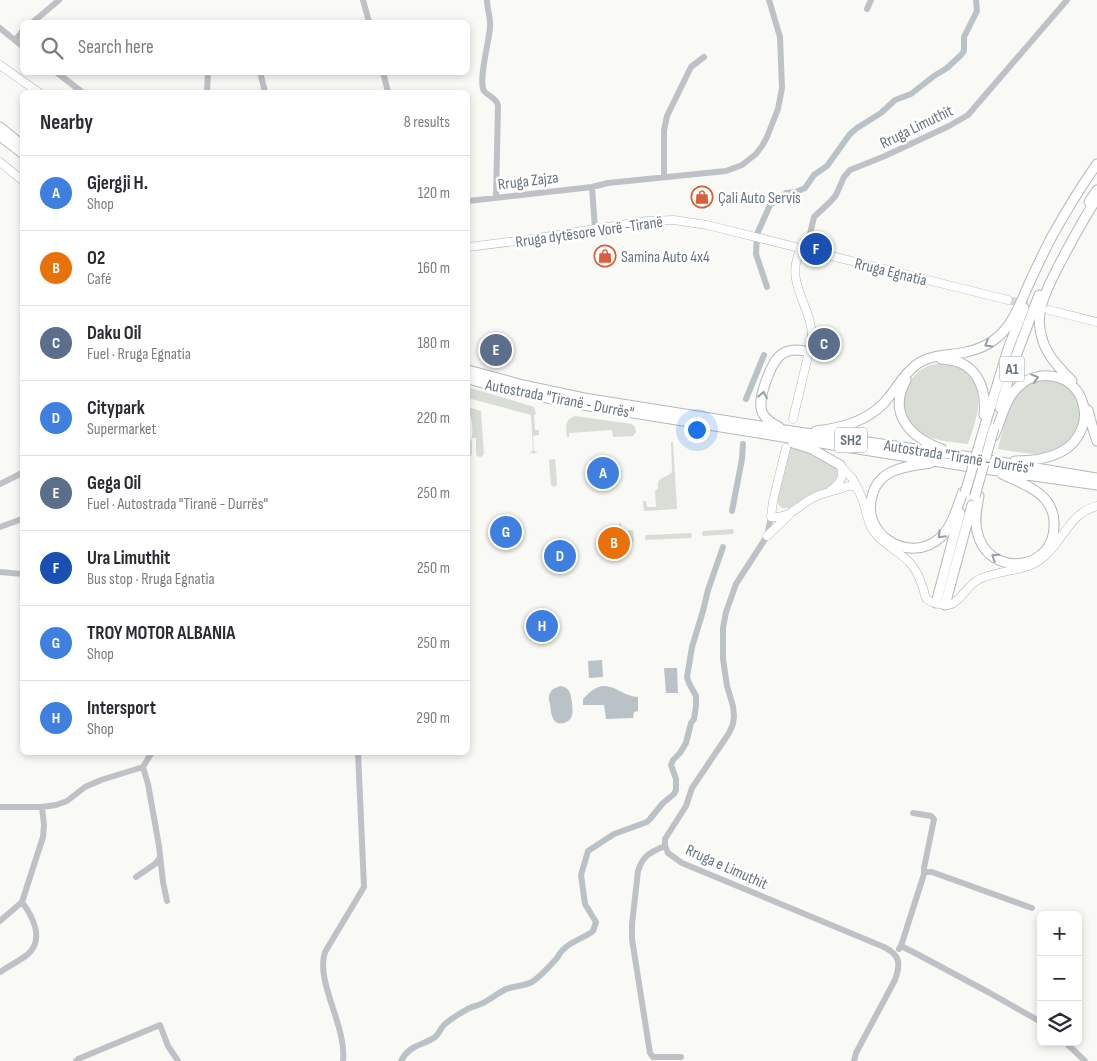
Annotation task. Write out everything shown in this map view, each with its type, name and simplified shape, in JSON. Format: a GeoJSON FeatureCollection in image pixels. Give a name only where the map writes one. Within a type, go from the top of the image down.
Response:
{"type":"FeatureCollection","features":[{"type":"Feature","properties":{"kind":"highway"},"geometry":{"type":"LineString","coordinates":[[0,127],[20,143]]}},
{"type":"Feature","properties":{"kind":"highway"},"geometry":{"type":"LineString","coordinates":[[0,136],[20,151]]}},
{"type":"Feature","properties":{"kind":"highway"},"geometry":{"type":"LineString","coordinates":[[1080,193],[1097,164]]}},
{"type":"Feature","properties":{"kind":"highway","name":"A1"},"geometry":{"type":"LineString","coordinates":[[964,493],[1008,349],[1024,308],[1070,210],[1080,193],[1097,172]]}},
{"type":"Feature","properties":{"kind":"highway","name":"A1"},"geometry":{"type":"LineString","coordinates":[[977,496],[985,459],[996,428],[1013,364],[1038,300],[1063,247],[1096,195]]}},
{"type":"Feature","properties":{"kind":"highway"},"geometry":{"type":"LineString","coordinates":[[798,432],[833,429],[859,421],[875,412],[906,374],[921,361],[933,357],[973,351],[995,340],[1007,328],[1016,314],[1038,264],[1070,210]]}},
{"type":"Feature","properties":{"kind":"highway"},"geometry":{"type":"LineString","coordinates":[[1085,212],[1046,294],[1041,307],[1040,326],[1048,354],[1083,395],[1097,441]]}},
{"type":"Feature","properties":{"kind":"highway"},"geometry":{"type":"LineString","coordinates":[[787,430],[772,423],[764,416],[761,406],[762,393],[773,363],[779,355],[791,350],[809,352]]}},
{"type":"Feature","properties":{"kind":"highway"},"geometry":{"type":"LineString","coordinates":[[958,455],[928,443],[907,426],[899,408],[899,399],[908,376],[919,366],[934,360],[950,360],[964,365],[974,373],[982,386],[984,425]]}},
{"type":"Feature","properties":{"kind":"highway","name":"Autostrada \"Tiranë - Durrës\""},"geometry":{"type":"LineString","coordinates":[[470,371],[530,387],[578,396],[798,432],[958,455],[996,466],[1097,485]]}},
{"type":"Feature","properties":{"kind":"highway"},"geometry":{"type":"LineString","coordinates":[[996,428],[1012,393],[1022,383],[1033,377],[1050,375],[1062,379],[1081,398],[1084,418],[1082,428],[1075,441],[1066,450],[1045,458],[996,466]]}},
{"type":"Feature","properties":{"kind":"highway","name":"Autostrada \"Tiranë - Durrës\""},"geometry":{"type":"LineString","coordinates":[[470,380],[583,405],[941,462],[996,466],[1097,478]]}},
{"type":"Feature","properties":{"kind":"highway"},"geometry":{"type":"LineString","coordinates":[[749,431],[812,448],[840,465]]}},
{"type":"Feature","properties":{"kind":"highway"},"geometry":{"type":"LineString","coordinates":[[941,462],[904,468],[889,473],[878,483],[870,506],[872,521],[880,534],[892,543],[900,546],[919,548],[928,545],[941,537],[951,523],[964,493]]}},
{"type":"Feature","properties":{"kind":"highway"},"geometry":{"type":"LineString","coordinates":[[977,496],[975,519],[977,532],[989,554],[1004,562],[1018,564],[1032,561],[1043,552],[1051,540],[1054,526],[1054,518],[1049,505],[1040,494],[996,466]]}},
{"type":"Feature","properties":{"kind":"highway"},"geometry":{"type":"LineString","coordinates":[[940,604],[964,493]]}},
{"type":"Feature","properties":{"kind":"highway"},"geometry":{"type":"LineString","coordinates":[[940,604],[977,496]]}},
{"type":"Feature","properties":{"kind":"main road"},"geometry":{"type":"LineString","coordinates":[[0,64],[35,90]]}},
{"type":"Feature","properties":{"kind":"main road"},"geometry":{"type":"LineString","coordinates":[[0,162],[20,178]]}},
{"type":"Feature","properties":{"kind":"main road","name":"Rruga dytësore Vorë -Tiranë"},"geometry":{"type":"LineString","coordinates":[[470,246],[517,241],[665,219],[694,222],[740,232],[777,243]]}},
{"type":"Feature","properties":{"kind":"main road","name":"Rruga Egnatia"},"geometry":{"type":"LineString","coordinates":[[777,243],[1008,300]]}},
{"type":"Feature","properties":{"kind":"main road"},"geometry":{"type":"LineString","coordinates":[[792,419],[812,339],[812,328],[795,278],[796,258],[801,248]]}},
{"type":"Feature","properties":{"kind":"main road"},"geometry":{"type":"LineString","coordinates":[[1049,310],[1097,322]]}},
{"type":"Feature","properties":{"kind":"main road"},"geometry":{"type":"LineString","coordinates":[[786,448],[771,517],[782,517],[790,514]]}},
{"type":"Feature","properties":{"kind":"main road"},"geometry":{"type":"LineString","coordinates":[[840,465],[852,478],[859,492],[873,532],[884,544],[898,552],[911,564],[920,578],[926,598],[940,604],[952,605],[970,586],[984,577],[1028,566],[1042,559],[1074,519],[1097,506]]}},
{"type":"Feature","properties":{"kind":"main road"},"geometry":{"type":"LineString","coordinates":[[774,501],[778,510],[793,510],[816,496],[832,490],[842,479],[843,470],[840,465]]}},
{"type":"Feature","properties":{"kind":"main road"},"geometry":{"type":"LineString","coordinates":[[824,493],[852,485],[859,492]]}},
{"type":"Feature","properties":{"kind":"main road"},"geometry":{"type":"LineString","coordinates":[[767,536],[800,506]]}},
{"type":"Feature","properties":{"kind":"street"},"geometry":{"type":"LineString","coordinates":[[35,20],[59,0]]}},
{"type":"Feature","properties":{"kind":"street"},"geometry":{"type":"LineString","coordinates":[[363,0],[368,20]]}},
{"type":"Feature","properties":{"kind":"street"},"geometry":{"type":"LineString","coordinates":[[487,0],[490,23],[483,73],[483,88],[498,104],[496,198]]}},
{"type":"Feature","properties":{"kind":"street","name":"Rruga Zajza"},"geometry":{"type":"LineString","coordinates":[[470,201],[592,187],[608,183],[664,176],[726,171],[742,165],[756,154],[767,137],[778,109],[782,88],[780,37],[768,0]]}},
{"type":"Feature","properties":{"kind":"street"},"geometry":{"type":"LineString","coordinates":[[867,9],[871,0]]}},
{"type":"Feature","properties":{"kind":"street","name":"Rruga Limuthit"},"geometry":{"type":"LineString","coordinates":[[801,248],[810,234],[814,217],[836,195],[847,173],[853,168],[885,156],[949,126],[968,114],[1067,0]]}},
{"type":"Feature","properties":{"kind":"street"},"geometry":{"type":"LineString","coordinates":[[0,28],[20,44]]}},
{"type":"Feature","properties":{"kind":"street"},"geometry":{"type":"LineString","coordinates":[[15,40],[20,34]]}},
{"type":"Feature","properties":{"kind":"street"},"geometry":{"type":"LineString","coordinates":[[664,176],[664,130],[667,116],[691,67],[704,56]]}},
{"type":"Feature","properties":{"kind":"street"},"geometry":{"type":"LineString","coordinates":[[60,75],[79,90]]}},
{"type":"Feature","properties":{"kind":"street"},"geometry":{"type":"LineString","coordinates":[[207,90],[208,75]]}},
{"type":"Feature","properties":{"kind":"street"},"geometry":{"type":"LineString","coordinates":[[261,75],[265,90]]}},
{"type":"Feature","properties":{"kind":"street"},"geometry":{"type":"LineString","coordinates":[[384,75],[388,90]]}},
{"type":"Feature","properties":{"kind":"street"},"geometry":{"type":"LineString","coordinates":[[592,187],[595,228]]}},
{"type":"Feature","properties":{"kind":"street"},"geometry":{"type":"LineString","coordinates":[[0,484],[20,474]]}},
{"type":"Feature","properties":{"kind":"street","name":"Rruga e Limuthit"},"geometry":{"type":"LineString","coordinates":[[771,517],[767,536],[736,584],[726,612],[723,628],[723,659],[727,686],[733,706],[734,716],[732,724],[723,742],[692,788],[682,812],[665,839],[665,846],[668,853],[682,863],[884,946],[894,953]]}},
{"type":"Feature","properties":{"kind":"street"},"geometry":{"type":"LineString","coordinates":[[0,527],[20,520]]}},
{"type":"Feature","properties":{"kind":"street"},"geometry":{"type":"LineString","coordinates":[[0,572],[20,574]]}},
{"type":"Feature","properties":{"kind":"street"},"geometry":{"type":"LineString","coordinates":[[0,807],[42,807],[62,803],[85,787],[143,767],[150,755]]}},
{"type":"Feature","properties":{"kind":"street"},"geometry":{"type":"LineString","coordinates":[[343,1061],[341,1034],[325,982],[322,964],[325,952],[364,887],[358,755]]}},
{"type":"Feature","properties":{"kind":"street"},"geometry":{"type":"LineString","coordinates":[[143,767],[148,784],[167,901]]}},
{"type":"Feature","properties":{"kind":"street"},"geometry":{"type":"LineString","coordinates":[[0,921],[22,902],[43,837],[42,807]]}},
{"type":"Feature","properties":{"kind":"street"},"geometry":{"type":"LineString","coordinates":[[854,1061],[856,1053],[895,980],[898,962],[894,953],[901,946],[924,874],[934,819],[931,816],[914,813]]}},
{"type":"Feature","properties":{"kind":"street"},"geometry":{"type":"LineString","coordinates":[[665,846],[647,855],[640,864],[632,924],[632,939],[650,1053],[654,1057],[681,1057]]}},
{"type":"Feature","properties":{"kind":"street"},"geometry":{"type":"LineString","coordinates":[[136,877],[155,864],[160,858]]}},
{"type":"Feature","properties":{"kind":"street"},"geometry":{"type":"LineString","coordinates":[[924,874],[932,872],[1032,908]]}},
{"type":"Feature","properties":{"kind":"street"},"geometry":{"type":"LineString","coordinates":[[0,972],[29,953],[35,943],[35,924],[22,902]]}},
{"type":"Feature","properties":{"kind":"street"},"geometry":{"type":"LineString","coordinates":[[901,946],[1037,1020]]}},
{"type":"Feature","properties":{"kind":"street"},"geometry":{"type":"LineString","coordinates":[[76,1061],[160,1026],[168,1046],[178,1061]]}},
{"type":"Feature","properties":{"kind":"street"},"geometry":{"type":"LineString","coordinates":[[1069,1046],[1085,1061]]}},
{"type":"Feature","properties":{"kind":"shaded area"},"geometry":{"type":"Polygon","coordinates":[[[945,363],[953,364],[966,372],[976,386],[978,411],[968,444],[943,441],[924,435],[911,425],[906,417],[904,398],[911,380],[926,367],[945,363]]]}},
{"type":"Feature","properties":{"kind":"shaded area"},"geometry":{"type":"Polygon","coordinates":[[[1042,379],[1061,383],[1071,390],[1080,410],[1075,432],[1059,449],[1048,453],[1030,454],[998,449],[1006,416],[1015,397],[1031,383],[1042,379]]]}},
{"type":"Feature","properties":{"kind":"shaded area"},"geometry":{"type":"Polygon","coordinates":[[[470,388],[534,407],[536,414],[534,415],[535,430],[539,430],[539,435],[533,436],[534,451],[538,451],[534,454],[529,452],[533,451],[531,415],[470,399],[470,388]]]}},
{"type":"Feature","properties":{"kind":"shaded area"},"geometry":{"type":"Polygon","coordinates":[[[470,408],[481,411],[484,454],[481,457],[476,454],[476,438],[472,438],[472,454],[470,456],[472,421],[470,408]]]}},
{"type":"Feature","properties":{"kind":"shaded area"},"geometry":{"type":"Polygon","coordinates":[[[575,416],[632,424],[636,432],[633,436],[613,437],[612,430],[569,433],[569,437],[567,437],[567,422],[575,416]]]}},
{"type":"Feature","properties":{"kind":"shaded area"},"geometry":{"type":"Polygon","coordinates":[[[671,442],[673,442],[677,509],[644,511],[643,501],[646,501],[647,507],[656,507],[655,491],[658,488],[658,482],[672,472],[671,442]]]}},
{"type":"Feature","properties":{"kind":"shaded area"},"geometry":{"type":"Polygon","coordinates":[[[790,446],[814,453],[839,470],[839,479],[828,489],[806,497],[791,508],[782,508],[777,501],[790,446]]]}},
{"type":"Feature","properties":{"kind":"shaded area"},"geometry":{"type":"Polygon","coordinates":[[[555,459],[557,484],[554,487],[551,485],[549,460],[555,459]]]}},
{"type":"Feature","properties":{"kind":"shaded area"},"geometry":{"type":"Polygon","coordinates":[[[619,523],[621,523],[622,531],[633,530],[634,541],[626,548],[623,547],[625,543],[623,540],[615,540],[619,535],[619,523]]]}},
{"type":"Feature","properties":{"kind":"shaded area"},"geometry":{"type":"Polygon","coordinates":[[[733,529],[733,534],[703,536],[702,533],[703,531],[733,529]]]}},
{"type":"Feature","properties":{"kind":"shaded area"},"geometry":{"type":"Polygon","coordinates":[[[691,533],[691,538],[646,540],[645,538],[646,535],[691,533]]]}},
{"type":"Feature","properties":{"kind":"shaded area"},"geometry":{"type":"Polygon","coordinates":[[[602,660],[603,677],[589,678],[588,661],[602,660]]]}},
{"type":"Feature","properties":{"kind":"shaded area"},"geometry":{"type":"Polygon","coordinates":[[[664,668],[677,668],[678,693],[666,693],[664,668]]]}},
{"type":"Feature","properties":{"kind":"shaded area"},"geometry":{"type":"Polygon","coordinates":[[[560,686],[566,688],[569,692],[573,709],[570,720],[564,723],[557,723],[553,718],[549,697],[555,688],[560,686]]]}},
{"type":"Feature","properties":{"kind":"shaded area"},"geometry":{"type":"Polygon","coordinates":[[[602,686],[638,697],[638,711],[634,712],[633,718],[606,719],[604,705],[583,705],[583,699],[587,695],[594,689],[602,686]]]}},
{"type":"Feature","properties":{"kind":"waterway"},"geometry":{"type":"LineString","coordinates":[[767,287],[756,254],[757,234],[770,205],[786,193],[796,192],[805,188],[814,175],[827,166],[850,134],[857,128],[881,113],[895,100],[911,94],[947,68],[961,55],[964,51],[964,37],[977,11],[976,0]]}},
{"type":"Feature","properties":{"kind":"waterway"},"geometry":{"type":"LineString","coordinates":[[746,399],[764,355]]}},
{"type":"Feature","properties":{"kind":"waterway"},"geometry":{"type":"LineString","coordinates":[[732,511],[743,444]]}},
{"type":"Feature","properties":{"kind":"waterway"},"geometry":{"type":"LineString","coordinates":[[401,1061],[412,1049],[435,1037],[444,1025],[458,1015],[506,989],[532,982],[545,971],[567,946],[593,931],[596,922],[585,904],[581,875],[588,851],[614,834],[647,822],[676,790],[676,779],[671,765],[686,743],[696,706],[696,696],[687,677],[692,647],[708,590],[723,547]]}},
{"type":"Feature","properties":{"kind":"tunnel"},"geometry":{"type":"LineString","coordinates":[[1008,300],[1040,308]]}},
{"type":"Feature","properties":{"kind":"place","name":"Çali Auto Servis"},"geometry":{"type":"Point","coordinates":[702,197]}},
{"type":"Feature","properties":{"kind":"place","name":"Ura Limuthit"},"geometry":{"type":"Point","coordinates":[816,249]}},
{"type":"Feature","properties":{"kind":"place","name":"Samina Auto 4x4"},"geometry":{"type":"Point","coordinates":[605,256]}},
{"type":"Feature","properties":{"kind":"place","name":"Daku Oil"},"geometry":{"type":"Point","coordinates":[824,344]}},
{"type":"Feature","properties":{"kind":"place","name":"Gega Oil"},"geometry":{"type":"Point","coordinates":[496,350]}},
{"type":"Feature","properties":{"kind":"place","name":"Gjergji H."},"geometry":{"type":"Point","coordinates":[603,473]}},
{"type":"Feature","properties":{"kind":"place","name":"TROY MOTOR ALBANIA"},"geometry":{"type":"Point","coordinates":[506,532]}},
{"type":"Feature","properties":{"kind":"place","name":"O2"},"geometry":{"type":"Point","coordinates":[614,543]}},
{"type":"Feature","properties":{"kind":"place","name":"Citypark"},"geometry":{"type":"Point","coordinates":[560,556]}},
{"type":"Feature","properties":{"kind":"place","name":"Intersport"},"geometry":{"type":"Point","coordinates":[542,626]}}]}
